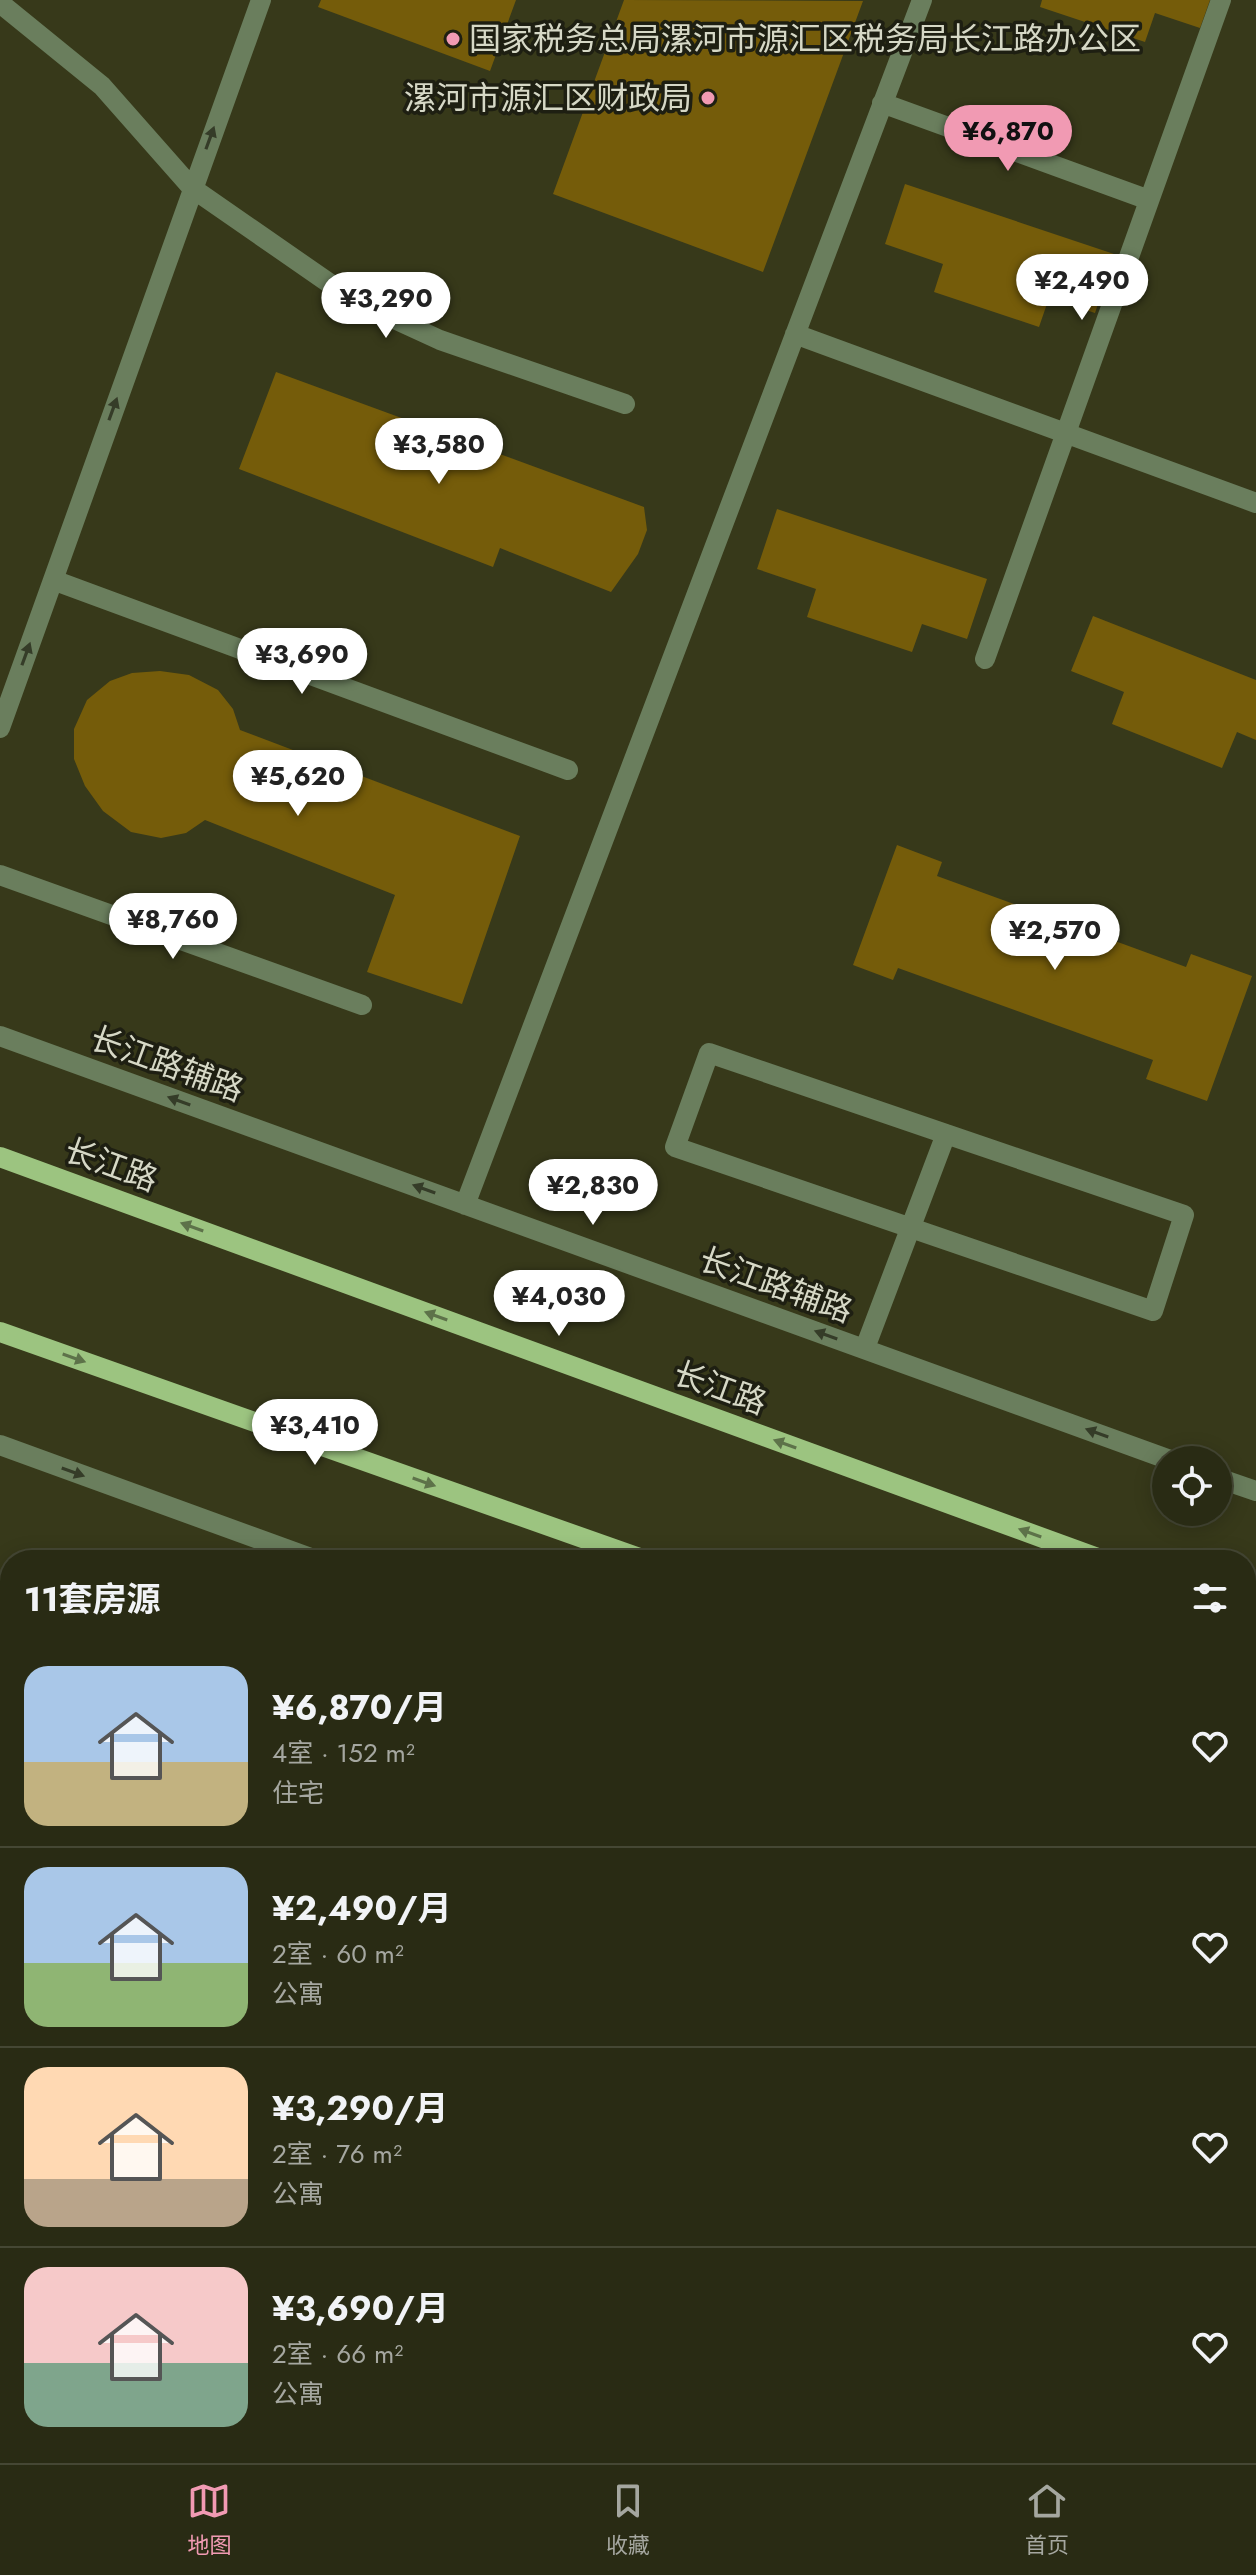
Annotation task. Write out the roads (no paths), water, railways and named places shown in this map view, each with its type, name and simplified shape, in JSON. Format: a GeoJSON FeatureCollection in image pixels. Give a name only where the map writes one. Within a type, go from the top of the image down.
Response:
{"type":"FeatureCollection","features":[{"type":"Feature","properties":{"kind":"main road","name":"长江路"},"geometry":{"type":"LineString","coordinates":[[0,1157],[1076,1550]]}},
{"type":"Feature","properties":{"kind":"main road"},"geometry":{"type":"LineString","coordinates":[[0,1332],[617,1550]]}},
{"type":"Feature","properties":{"kind":"street"},"geometry":{"type":"LineString","coordinates":[[0,728],[261,0]]}},
{"type":"Feature","properties":{"kind":"street"},"geometry":{"type":"LineString","coordinates":[[465,1205],[922,0]]}},
{"type":"Feature","properties":{"kind":"street"},"geometry":{"type":"LineString","coordinates":[[985,659],[1221,0]]}},
{"type":"Feature","properties":{"kind":"street"},"geometry":{"type":"LineString","coordinates":[[5,5],[102,86],[192,188],[355,301],[440,340],[625,404]]}},
{"type":"Feature","properties":{"kind":"street"},"geometry":{"type":"LineString","coordinates":[[882,103],[1149,200]]}},
{"type":"Feature","properties":{"kind":"street"},"geometry":{"type":"LineString","coordinates":[[795,334],[1256,503]]}},
{"type":"Feature","properties":{"kind":"street"},"geometry":{"type":"LineString","coordinates":[[53,580],[568,770]]}},
{"type":"Feature","properties":{"kind":"street"},"geometry":{"type":"LineString","coordinates":[[0,875],[362,1005]]}},
{"type":"Feature","properties":{"kind":"street","name":"长江路辅路"},"geometry":{"type":"LineString","coordinates":[[0,1036],[1152,1453]]}},
{"type":"Feature","properties":{"kind":"street"},"geometry":{"type":"LineString","coordinates":[[709,1053],[946,1134],[1184,1215],[1153,1311],[675,1147],[709,1053]]}},
{"type":"Feature","properties":{"kind":"street"},"geometry":{"type":"LineString","coordinates":[[865,1348],[946,1134]]}},
{"type":"Feature","properties":{"kind":"street"},"geometry":{"type":"LineString","coordinates":[[0,1445],[289,1550]]}},
{"type":"Feature","properties":{"kind":"street"},"geometry":{"type":"LineString","coordinates":[[1232,1483],[1256,1491]]}},
{"type":"Feature","properties":{"kind":"place","name":"国家税务总局漯河市源汇区税务局长江路办公区"},"geometry":{"type":"Point","coordinates":[453,39]}},
{"type":"Feature","properties":{"kind":"place","name":"漯河市源汇区财政局"},"geometry":{"type":"Point","coordinates":[708,98]}}]}
